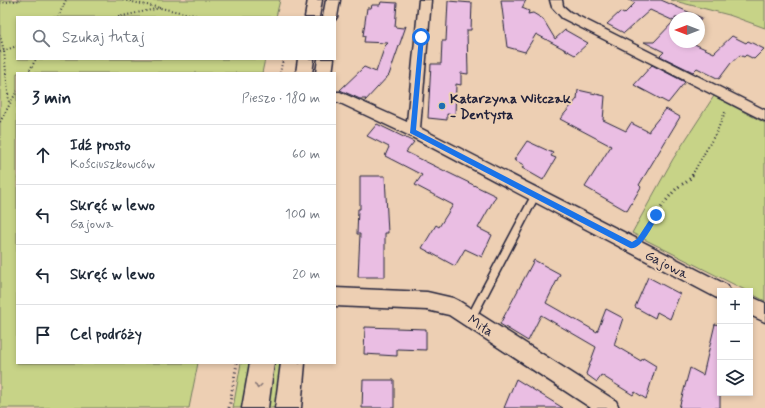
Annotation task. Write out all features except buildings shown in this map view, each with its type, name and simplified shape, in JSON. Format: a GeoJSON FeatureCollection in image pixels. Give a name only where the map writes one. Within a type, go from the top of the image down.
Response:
{"type":"FeatureCollection","features":[{"type":"Feature","properties":{"kind":"street"},"geometry":{"type":"LineString","coordinates":[[312,16],[315,0]]}},
{"type":"Feature","properties":{"kind":"street"},"geometry":{"type":"LineString","coordinates":[[330,16],[333,0]]}},
{"type":"Feature","properties":{"kind":"street"},"geometry":{"type":"LineString","coordinates":[[412,131],[425,0]]}},
{"type":"Feature","properties":{"kind":"street"},"geometry":{"type":"LineString","coordinates":[[556,0],[558,7],[566,16],[765,116]]}},
{"type":"Feature","properties":{"kind":"street"},"geometry":{"type":"LineString","coordinates":[[304,72],[306,60]]}},
{"type":"Feature","properties":{"kind":"street"},"geometry":{"type":"LineString","coordinates":[[324,72],[326,60]]}},
{"type":"Feature","properties":{"kind":"street","name":"Gajowa"},"geometry":{"type":"LineString","coordinates":[[336,96],[412,131],[717,289]]}},
{"type":"Feature","properties":{"kind":"street","name":"Miła"},"geometry":{"type":"LineString","coordinates":[[336,297],[427,301],[453,307],[609,408]]}},
{"type":"Feature","properties":{"kind":"street"},"geometry":{"type":"LineString","coordinates":[[753,307],[765,313]]}},
{"type":"Feature","properties":{"kind":"street"},"geometry":{"type":"LineString","coordinates":[[255,408],[262,364]]}},
{"type":"Feature","properties":{"kind":"street"},"geometry":{"type":"LineString","coordinates":[[288,408],[292,364]]}},
{"type":"Feature","properties":{"kind":"lane"},"geometry":{"type":"LineString","coordinates":[[471,318],[536,194]]}},
{"type":"Feature","properties":{"kind":"path"},"geometry":{"type":"LineString","coordinates":[[0,3],[21,0]]}},
{"type":"Feature","properties":{"kind":"path"},"geometry":{"type":"LineString","coordinates":[[58,16],[66,0]]}},
{"type":"Feature","properties":{"kind":"path"},"geometry":{"type":"LineString","coordinates":[[123,0],[198,16]]}},
{"type":"Feature","properties":{"kind":"path"},"geometry":{"type":"LineString","coordinates":[[123,16],[162,8]]}},
{"type":"Feature","properties":{"kind":"path"},"geometry":{"type":"LineString","coordinates":[[0,35],[4,51],[9,103]]}},
{"type":"Feature","properties":{"kind":"path"},"geometry":{"type":"LineString","coordinates":[[0,52],[16,46]]}},
{"type":"Feature","properties":{"kind":"path"},"geometry":{"type":"LineString","coordinates":[[29,72],[35,60]]}},
{"type":"Feature","properties":{"kind":"path"},"geometry":{"type":"LineString","coordinates":[[280,72],[283,60]]}},
{"type":"Feature","properties":{"kind":"path"},"geometry":{"type":"LineString","coordinates":[[0,122],[16,92]]}},
{"type":"Feature","properties":{"kind":"path"},"geometry":{"type":"LineString","coordinates":[[632,246],[640,241],[656,215],[678,187],[688,182],[717,131],[730,98]]}},
{"type":"Feature","properties":{"kind":"path"},"geometry":{"type":"LineString","coordinates":[[229,408],[237,364]]}},
{"type":"Feature","properties":{"kind":"green space"},"geometry":{"type":"Polygon","coordinates":[[[0,0],[280,0],[276,16],[16,16],[16,60],[265,60],[262,72],[16,72],[16,364],[198,364],[189,408],[0,408],[0,0]]]}},
{"type":"Feature","properties":{"kind":"green space"},"geometry":{"type":"Polygon","coordinates":[[[671,0],[765,0],[765,28],[729,15],[671,0]]]}},
{"type":"Feature","properties":{"kind":"green space"},"geometry":{"type":"Polygon","coordinates":[[[714,96],[765,123],[765,301],[753,295],[753,288],[741,288],[632,233],[673,159],[714,96]]]}},
{"type":"Feature","properties":{"kind":"green space"},"geometry":{"type":"Polygon","coordinates":[[[241,364],[250,364],[243,408],[233,408],[241,364]]]}},
{"type":"Feature","properties":{"kind":"green space"},"geometry":{"type":"Polygon","coordinates":[[[271,364],[282,364],[277,408],[265,408],[271,364]]]}},
{"type":"Feature","properties":{"kind":"place","name":"Katarzyna Witczak - Dentysta"},"geometry":{"type":"Point","coordinates":[442,106]}},
{"type":"Feature","properties":{"kind":"route"},"geometry":{"type":"LineString","coordinates":[[421,37],[412,131],[536,194],[632,246],[640,241],[656,215]]}}]}
